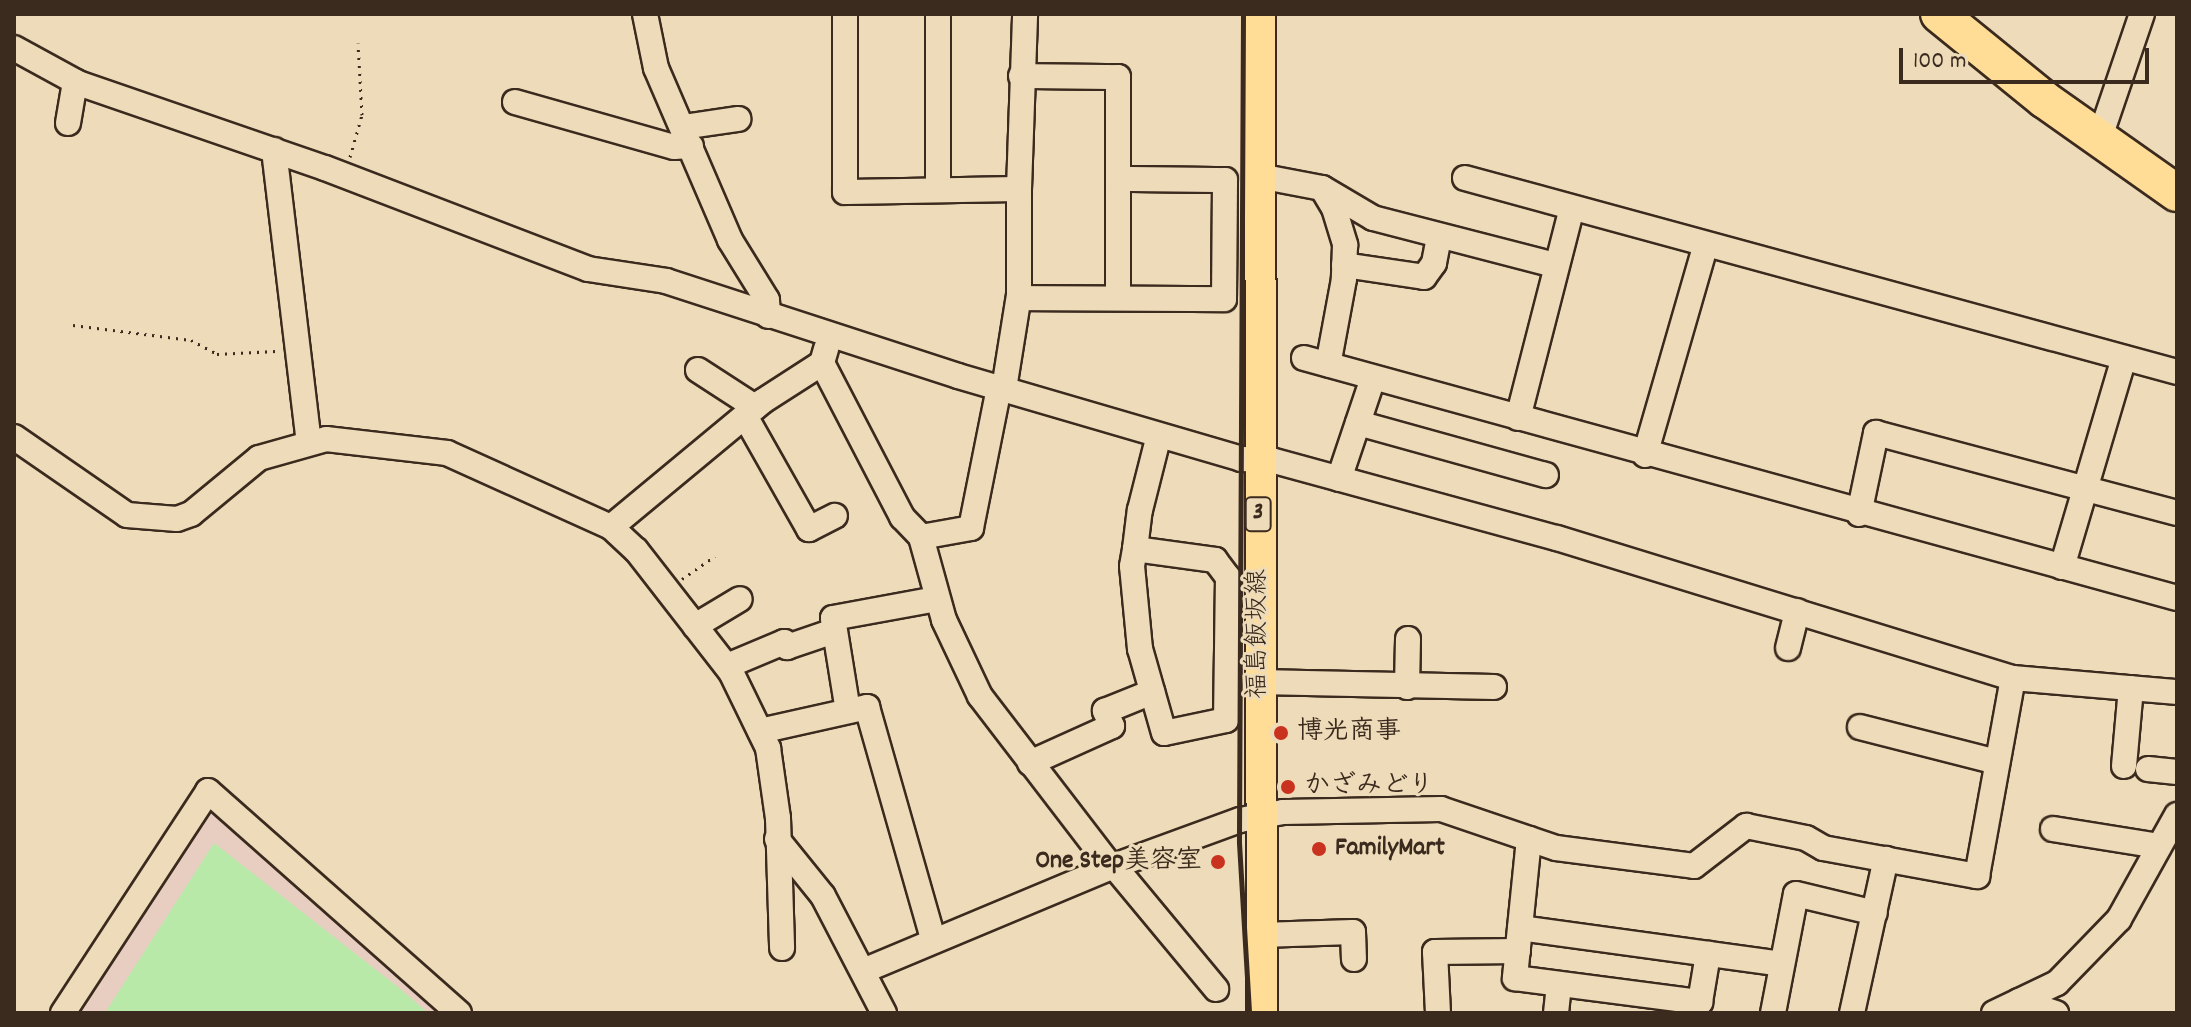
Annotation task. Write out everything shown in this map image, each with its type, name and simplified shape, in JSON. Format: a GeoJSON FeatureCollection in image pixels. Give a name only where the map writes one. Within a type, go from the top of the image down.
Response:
{"type":"FeatureCollection","features":[{"type":"Feature","properties":{"kind":"highway"},"geometry":{"type":"LineString","coordinates":[[1939,14],[2099,140],[2177,193]]}},
{"type":"Feature","properties":{"kind":"main road","name":"福島飯坂線"},"geometry":{"type":"LineString","coordinates":[[1260,14],[1258,460],[1262,1013]]}},
{"type":"Feature","properties":{"kind":"street"},"geometry":{"type":"LineString","coordinates":[[645,14],[652,57],[730,240],[767,300],[768,316]]}},
{"type":"Feature","properties":{"kind":"street"},"geometry":{"type":"LineString","coordinates":[[845,14],[845,192],[1019,189]]}},
{"type":"Feature","properties":{"kind":"street"},"geometry":{"type":"LineString","coordinates":[[938,14],[938,190]]}},
{"type":"Feature","properties":{"kind":"street"},"geometry":{"type":"LineString","coordinates":[[921,537],[971,528],[1002,389],[1019,298],[1021,76],[1025,14]]}},
{"type":"Feature","properties":{"kind":"street"},"geometry":{"type":"LineString","coordinates":[[2099,140],[2142,14]]}},
{"type":"Feature","properties":{"kind":"street"},"geometry":{"type":"LineString","coordinates":[[14,48],[75,82],[344,175],[588,269],[666,281],[1002,389],[1159,435],[1339,479],[1797,611],[2013,678],[2177,692]]}},
{"type":"Feature","properties":{"kind":"street"},"geometry":{"type":"LineString","coordinates":[[1021,76],[1118,77],[1122,179],[1118,298]]}},
{"type":"Feature","properties":{"kind":"street"},"geometry":{"type":"LineString","coordinates":[[68,123],[75,82]]}},
{"type":"Feature","properties":{"kind":"street"},"geometry":{"type":"LineString","coordinates":[[515,102],[674,147],[687,137],[738,119]]}},
{"type":"Feature","properties":{"kind":"street"},"geometry":{"type":"LineString","coordinates":[[274,150],[309,443]]}},
{"type":"Feature","properties":{"kind":"street"},"geometry":{"type":"LineString","coordinates":[[1259,176],[1322,188],[1373,218],[1555,265]]}},
{"type":"Feature","properties":{"kind":"street"},"geometry":{"type":"LineString","coordinates":[[1465,178],[1705,247],[2177,372]]}},
{"type":"Feature","properties":{"kind":"street"},"geometry":{"type":"LineString","coordinates":[[1019,298],[1224,299],[1225,180],[1122,179]]}},
{"type":"Feature","properties":{"kind":"street"},"geometry":{"type":"LineString","coordinates":[[1322,188],[1345,245],[1344,265],[1316,362],[1859,514],[2177,598]]}},
{"type":"Feature","properties":{"kind":"street"},"geometry":{"type":"LineString","coordinates":[[1518,418],[1572,208]]}},
{"type":"Feature","properties":{"kind":"street"},"geometry":{"type":"LineString","coordinates":[[1344,265],[1424,277],[1434,263],[1439,237]]}},
{"type":"Feature","properties":{"kind":"street"},"geometry":{"type":"LineString","coordinates":[[1645,455],[1705,247]]}},
{"type":"Feature","properties":{"kind":"street"},"geometry":{"type":"LineString","coordinates":[[611,527],[750,411],[822,363],[830,336]]}},
{"type":"Feature","properties":{"kind":"street"},"geometry":{"type":"LineString","coordinates":[[2062,567],[2124,358]]}},
{"type":"Feature","properties":{"kind":"street"},"geometry":{"type":"LineString","coordinates":[[822,363],[902,517],[921,537],[937,599],[980,696],[1112,867],[1216,989]]}},
{"type":"Feature","properties":{"kind":"street"},"geometry":{"type":"LineString","coordinates":[[698,370],[750,411],[809,529],[835,516]]}},
{"type":"Feature","properties":{"kind":"street"},"geometry":{"type":"LineString","coordinates":[[1339,479],[1373,378]]}},
{"type":"Feature","properties":{"kind":"street"},"geometry":{"type":"LineString","coordinates":[[1358,423],[1546,475]]}},
{"type":"Feature","properties":{"kind":"street"},"geometry":{"type":"LineString","coordinates":[[1859,514],[1876,433],[2177,513]]}},
{"type":"Feature","properties":{"kind":"street"},"geometry":{"type":"LineString","coordinates":[[1135,549],[1215,560],[1228,577],[1226,720],[1164,733],[1140,649],[1135,549],[1159,435]]}},
{"type":"Feature","properties":{"kind":"street"},"geometry":{"type":"LineString","coordinates":[[14,437],[127,515],[177,519],[191,514],[259,458],[309,443],[356,440],[447,453],[611,527],[666,589],[727,666],[760,731],[773,765],[782,948]]}},
{"type":"Feature","properties":{"kind":"street"},"geometry":{"type":"LineString","coordinates":[[695,626],[740,599]]}},
{"type":"Feature","properties":{"kind":"street"},"geometry":{"type":"LineString","coordinates":[[848,711],[833,618],[937,599]]}},
{"type":"Feature","properties":{"kind":"street"},"geometry":{"type":"LineString","coordinates":[[1788,648],[1797,611]]}},
{"type":"Feature","properties":{"kind":"street"},"geometry":{"type":"LineString","coordinates":[[727,666],[784,642],[787,647],[834,631]]}},
{"type":"Feature","properties":{"kind":"street"},"geometry":{"type":"LineString","coordinates":[[1407,687],[1408,639]]}},
{"type":"Feature","properties":{"kind":"street"},"geometry":{"type":"LineString","coordinates":[[863,971],[933,938],[1112,867],[1259,814],[1441,809],[1556,848],[1694,866],[1746,826],[1886,859],[1977,876],[2013,678]]}},
{"type":"Feature","properties":{"kind":"street"},"geometry":{"type":"LineString","coordinates":[[1259,682],[1494,687]]}},
{"type":"Feature","properties":{"kind":"street"},"geometry":{"type":"LineString","coordinates":[[2131,688],[2136,767],[2177,772]]}},
{"type":"Feature","properties":{"kind":"street"},"geometry":{"type":"LineString","coordinates":[[1030,763],[1112,726],[1105,711],[1152,692]]}},
{"type":"Feature","properties":{"kind":"street"},"geometry":{"type":"LineString","coordinates":[[760,731],[867,707],[933,938]]}},
{"type":"Feature","properties":{"kind":"street"},"geometry":{"type":"LineString","coordinates":[[1860,727],[1997,762]]}},
{"type":"Feature","properties":{"kind":"street"},"geometry":{"type":"LineString","coordinates":[[63,1013],[208,791],[459,1013]]}},
{"type":"Feature","properties":{"kind":"street"},"geometry":{"type":"LineString","coordinates":[[1994,1013],[2057,983],[2119,919],[2177,815]]}},
{"type":"Feature","properties":{"kind":"street"},"geometry":{"type":"LineString","coordinates":[[2053,829],[2159,846]]}},
{"type":"Feature","properties":{"kind":"street"},"geometry":{"type":"LineString","coordinates":[[777,839],[823,896],[884,1013]]}},
{"type":"Feature","properties":{"kind":"street"},"geometry":{"type":"LineString","coordinates":[[1529,839],[1515,978],[1700,1002],[1708,954]]}},
{"type":"Feature","properties":{"kind":"street"},"geometry":{"type":"LineString","coordinates":[[1852,1013],[1886,859]]}},
{"type":"Feature","properties":{"kind":"street"},"geometry":{"type":"LineString","coordinates":[[1773,1013],[1796,894],[1875,913]]}},
{"type":"Feature","properties":{"kind":"street"},"geometry":{"type":"LineString","coordinates":[[1261,935],[1353,932],[1354,959]]}},
{"type":"Feature","properties":{"kind":"street"},"geometry":{"type":"LineString","coordinates":[[1438,1013],[1435,952],[1519,940],[1708,954],[1782,964]]}},
{"type":"Feature","properties":{"kind":"street"},"geometry":{"type":"LineString","coordinates":[[1556,1013],[1559,984]]}},
{"type":"Feature","properties":{"kind":"street"},"geometry":{"type":"LineString","coordinates":[[2019,1001],[2056,1013]]}},
{"type":"Feature","properties":{"kind":"path"},"geometry":{"type":"LineString","coordinates":[[344,175],[362,115],[358,43]]}},
{"type":"Feature","properties":{"kind":"path"},"geometry":{"type":"LineString","coordinates":[[73,325],[191,340],[217,354],[296,350]]}},
{"type":"Feature","properties":{"kind":"path"},"geometry":{"type":"LineString","coordinates":[[666,589],[715,556]]}},
{"type":"Feature","properties":{"kind":"shaded area"},"geometry":{"type":"Polygon","coordinates":[[[215,809],[449,1013],[71,1013],[204,812],[215,809]]]}},
{"type":"Feature","properties":{"kind":"green space"},"geometry":{"type":"Polygon","coordinates":[[[214,843],[398,987],[428,1013],[105,1013],[214,843]]]}},
{"type":"Feature","properties":{"kind":"railway"},"geometry":{"type":"LineString","coordinates":[[1243,14],[1239,843],[1249,1013]]}},
{"type":"Feature","properties":{"kind":"place","name":"博光商事"},"geometry":{"type":"Point","coordinates":[1281,733]}},
{"type":"Feature","properties":{"kind":"place","name":"かざみどり"},"geometry":{"type":"Point","coordinates":[1288,787]}},
{"type":"Feature","properties":{"kind":"place","name":"FamilyMart"},"geometry":{"type":"Point","coordinates":[1319,849]}},
{"type":"Feature","properties":{"kind":"place","name":"One Step美容室"},"geometry":{"type":"Point","coordinates":[1218,862]}}]}
